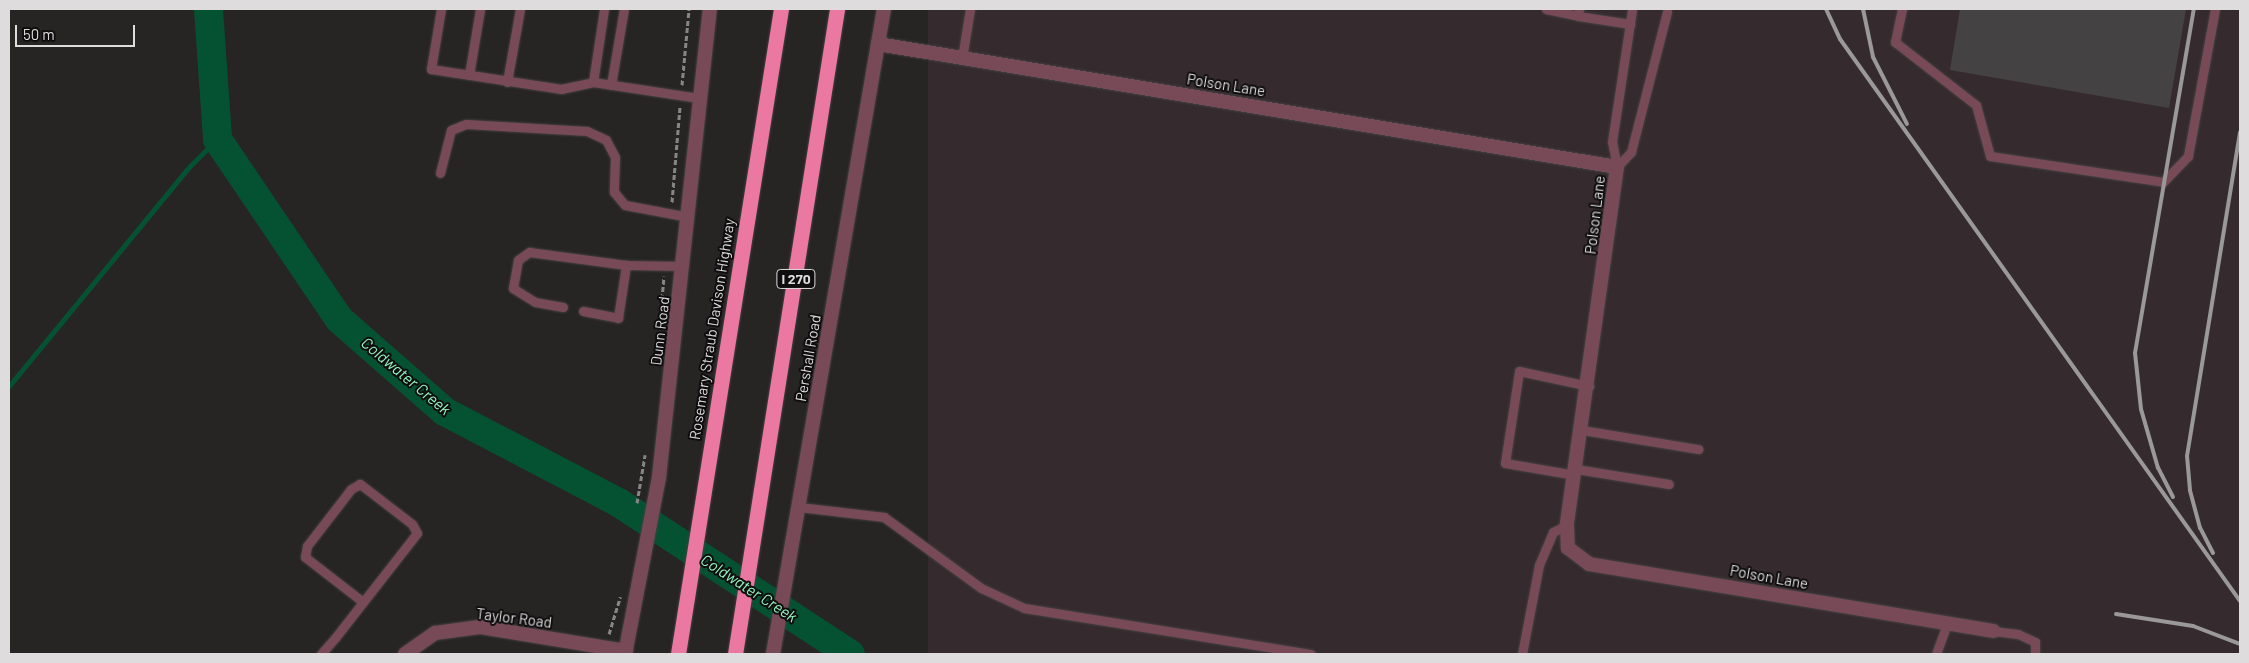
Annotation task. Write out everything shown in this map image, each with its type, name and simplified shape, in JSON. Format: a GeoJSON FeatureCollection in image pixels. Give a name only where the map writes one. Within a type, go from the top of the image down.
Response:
{"type":"FeatureCollection","features":[{"type":"Feature","properties":{"kind":"highway","name":"Rosemary Straub Davison Highway"},"geometry":{"type":"LineString","coordinates":[[678,654],[781,9]]}},
{"type":"Feature","properties":{"kind":"highway","name":"I 270"},"geometry":{"type":"LineString","coordinates":[[736,651],[836,9]]}},
{"type":"Feature","properties":{"kind":"street","name":"Dunn Road"},"geometry":{"type":"LineString","coordinates":[[626,653],[641,585],[658,477],[684,266],[710,9]]}},
{"type":"Feature","properties":{"kind":"street","name":"Pershall Road"},"geometry":{"type":"LineString","coordinates":[[774,654],[884,9]]}},
{"type":"Feature","properties":{"kind":"street","name":"Polson Lane"},"geometry":{"type":"LineString","coordinates":[[878,44],[1617,166],[1589,386],[1567,525],[1568,548],[1589,564],[1993,632]]}},
{"type":"Feature","properties":{"kind":"street","name":"Taylor Road"},"geometry":{"type":"LineString","coordinates":[[404,654],[435,633],[480,627],[626,653]]}},
{"type":"Feature","properties":{"kind":"lane"},"geometry":{"type":"LineString","coordinates":[[441,9],[432,69],[561,90],[593,82],[700,98]]}},
{"type":"Feature","properties":{"kind":"lane"},"geometry":{"type":"LineString","coordinates":[[469,75],[480,9]]}},
{"type":"Feature","properties":{"kind":"lane"},"geometry":{"type":"LineString","coordinates":[[507,82],[520,9]]}},
{"type":"Feature","properties":{"kind":"lane"},"geometry":{"type":"LineString","coordinates":[[593,82],[604,9]]}},
{"type":"Feature","properties":{"kind":"lane"},"geometry":{"type":"LineString","coordinates":[[611,85],[624,9]]}},
{"type":"Feature","properties":{"kind":"lane"},"geometry":{"type":"LineString","coordinates":[[962,58],[970,9]]}},
{"type":"Feature","properties":{"kind":"lane"},"geometry":{"type":"LineString","coordinates":[[1546,9],[1579,12],[1630,24]]}},
{"type":"Feature","properties":{"kind":"lane"},"geometry":{"type":"LineString","coordinates":[[1617,166],[1612,142],[1632,9]]}},
{"type":"Feature","properties":{"kind":"lane"},"geometry":{"type":"LineString","coordinates":[[1902,9],[1896,42],[1976,105],[1990,156],[2163,182],[2188,156],[2215,9]]}},
{"type":"Feature","properties":{"kind":"lane"},"geometry":{"type":"LineString","coordinates":[[1617,166],[1631,152],[1667,12]]}},
{"type":"Feature","properties":{"kind":"lane"},"geometry":{"type":"LineString","coordinates":[[440,173],[451,130],[466,124],[587,131],[606,140],[615,157],[614,192],[625,205],[689,217]]}},
{"type":"Feature","properties":{"kind":"lane"},"geometry":{"type":"LineString","coordinates":[[563,307],[535,302],[513,288],[518,260],[529,252],[626,265],[684,266]]}},
{"type":"Feature","properties":{"kind":"lane"},"geometry":{"type":"LineString","coordinates":[[583,310],[618,318],[626,265]]}},
{"type":"Feature","properties":{"kind":"lane"},"geometry":{"type":"LineString","coordinates":[[1589,386],[1519,371],[1505,463],[1669,484]]}},
{"type":"Feature","properties":{"kind":"lane"},"geometry":{"type":"LineString","coordinates":[[1582,430],[1698,449]]}},
{"type":"Feature","properties":{"kind":"lane"},"geometry":{"type":"LineString","coordinates":[[321,654],[363,602],[417,533],[412,524],[360,484],[351,490],[307,546],[305,556],[363,602]]}},
{"type":"Feature","properties":{"kind":"lane"},"geometry":{"type":"LineString","coordinates":[[799,507],[884,517],[981,588],[1024,608],[1310,654]]}},
{"type":"Feature","properties":{"kind":"lane"},"geometry":{"type":"LineString","coordinates":[[1522,654],[1539,565],[1552,532],[1567,525]]}},
{"type":"Feature","properties":{"kind":"lane"},"geometry":{"type":"LineString","coordinates":[[1936,654],[1947,624]]}},
{"type":"Feature","properties":{"kind":"lane"},"geometry":{"type":"LineString","coordinates":[[1993,632],[2018,634],[2035,642],[2036,654]]}},
{"type":"Feature","properties":{"kind":"path"},"geometry":{"type":"LineString","coordinates":[[683,76],[689,9]]}},
{"type":"Feature","properties":{"kind":"path"},"geometry":{"type":"LineString","coordinates":[[673,196],[679,117]]}},
{"type":"Feature","properties":{"kind":"path"},"geometry":{"type":"LineString","coordinates":[[611,625],[624,590]]}},
{"type":"Feature","properties":{"kind":"shaded area"},"geometry":{"type":"Polygon","coordinates":[[[928,9],[2240,9],[2240,654],[928,654],[928,9]]]}},
{"type":"Feature","properties":{"kind":"building"},"geometry":{"type":"Polygon","coordinates":[[[1960,9],[2186,9],[2169,108],[1950,70],[1960,9]]]}},
{"type":"Feature","properties":{"kind":"waterway","name":"Coldwater Creek"},"geometry":{"type":"LineString","coordinates":[[208,9],[217,139],[339,319],[444,411],[618,502],[850,654]]}},
{"type":"Feature","properties":{"kind":"waterway"},"geometry":{"type":"LineString","coordinates":[[9,386],[189,167],[217,139]]}},
{"type":"Feature","properties":{"kind":"railway"},"geometry":{"type":"LineString","coordinates":[[1826,9],[1840,39],[2240,601]]}},
{"type":"Feature","properties":{"kind":"railway"},"geometry":{"type":"LineString","coordinates":[[1863,9],[1873,57],[1907,124]]}},
{"type":"Feature","properties":{"kind":"railway"},"geometry":{"type":"LineString","coordinates":[[2173,497],[2158,468],[2141,409],[2135,353],[2194,9]]}},
{"type":"Feature","properties":{"kind":"railway"},"geometry":{"type":"LineString","coordinates":[[2213,553],[2200,528],[2190,490],[2187,456],[2240,132]]}},
{"type":"Feature","properties":{"kind":"railway"},"geometry":{"type":"LineString","coordinates":[[2116,614],[2193,626],[2240,644]]}}]}
